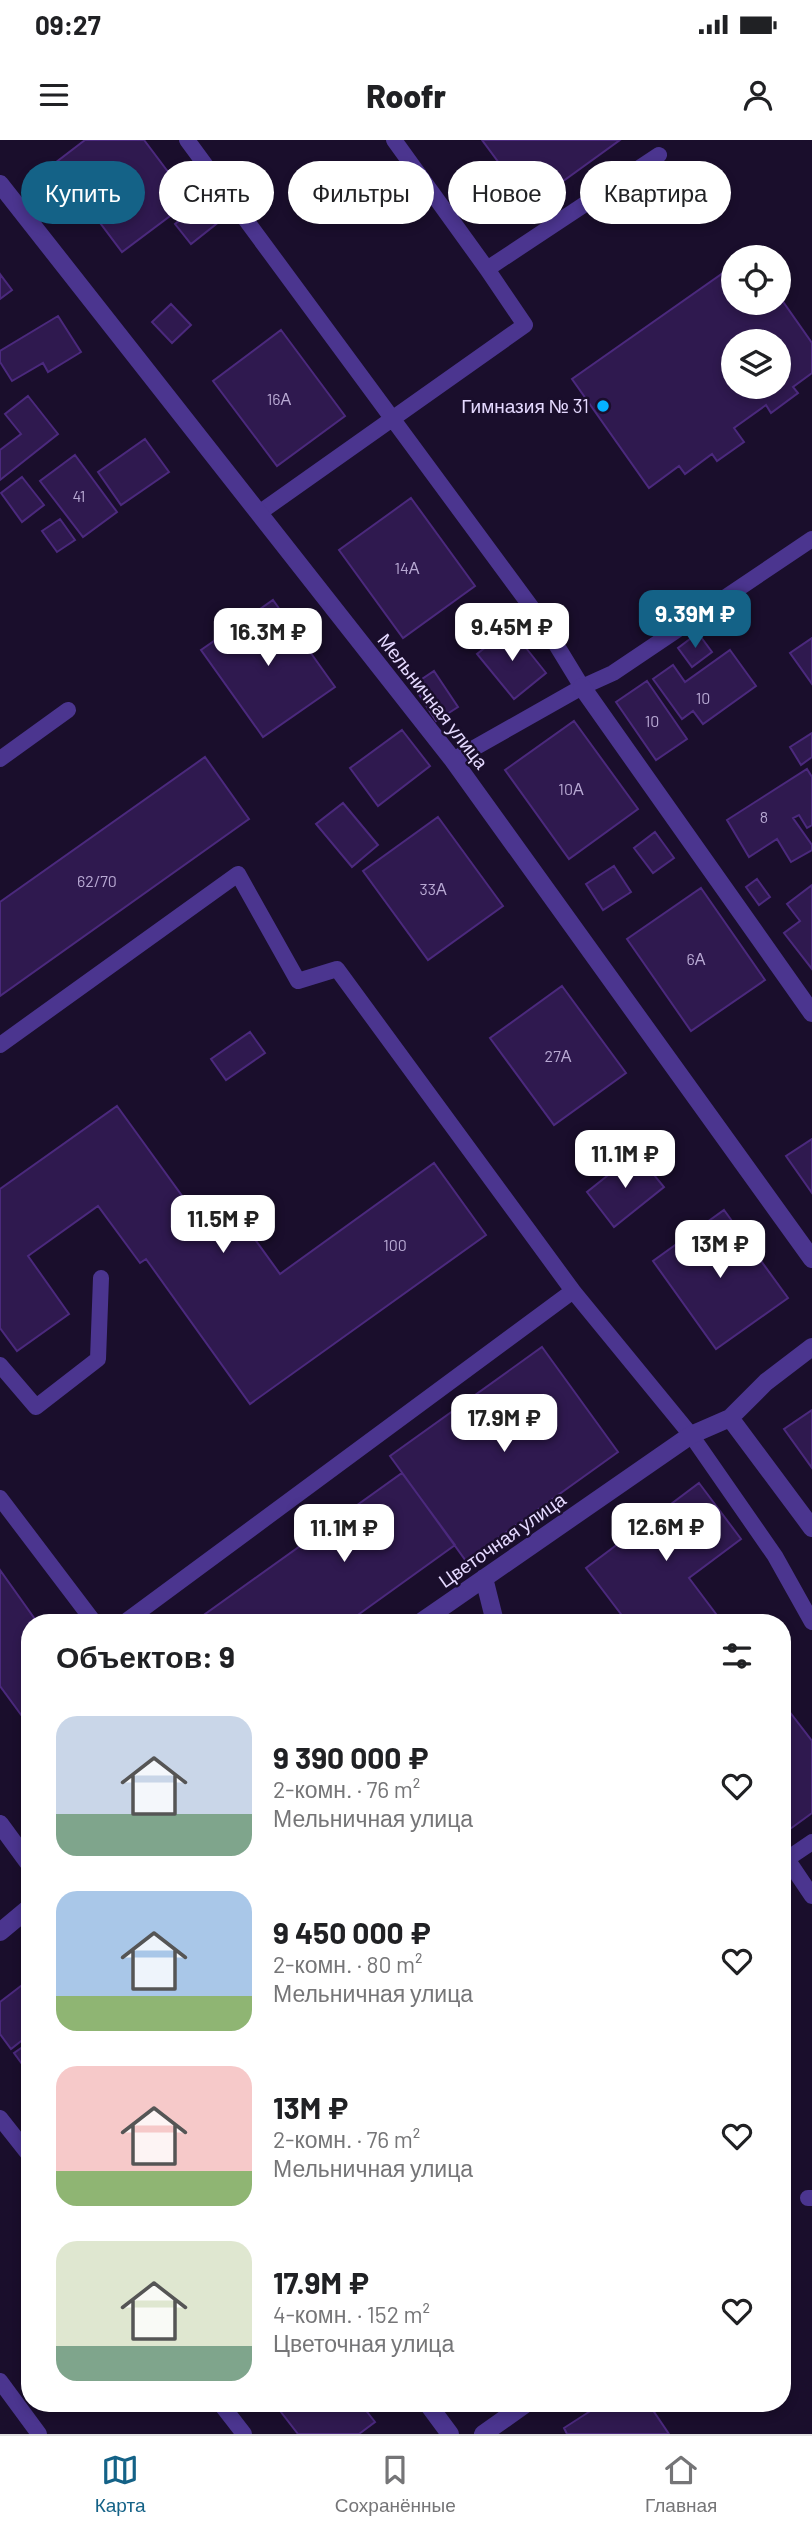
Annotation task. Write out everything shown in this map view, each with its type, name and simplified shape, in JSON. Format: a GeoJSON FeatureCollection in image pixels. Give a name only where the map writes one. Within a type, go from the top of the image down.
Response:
{"type":"FeatureCollection","features":[{"type":"Feature","properties":{"kind":"street","name":"Мельничная улица"},"geometry":{"type":"LineString","coordinates":[[0,184],[453,760],[812,1259]]}},
{"type":"Feature","properties":{"kind":"street"},"geometry":{"type":"LineString","coordinates":[[582,687],[812,1013]]}},
{"type":"Feature","properties":{"kind":"street","name":"Цветочная улица"},"geometry":{"type":"LineString","coordinates":[[432,1614],[691,1435],[730,1418],[766,1382],[812,1347]]}},
{"type":"Feature","properties":{"kind":"street"},"geometry":{"type":"LineString","coordinates":[[730,1418],[812,1528]]}},
{"type":"Feature","properties":{"kind":"street"},"geometry":{"type":"LineString","coordinates":[[484,1578],[493,1614]]}},
{"type":"Feature","properties":{"kind":"street"},"geometry":{"type":"LineString","coordinates":[[0,1824],[21,1853]]}},
{"type":"Feature","properties":{"kind":"street"},"geometry":{"type":"LineString","coordinates":[[0,1932],[21,1914]]}},
{"type":"Feature","properties":{"kind":"street"},"geometry":{"type":"LineString","coordinates":[[434,2412],[450,2434]]}},
{"type":"Feature","properties":{"kind":"street"},"geometry":{"type":"LineString","coordinates":[[483,2434],[514,2412]]}},
{"type":"Feature","properties":{"kind":"lane"},"geometry":{"type":"LineString","coordinates":[[187,140],[542,623],[582,687]]}},
{"type":"Feature","properties":{"kind":"lane"},"geometry":{"type":"LineString","coordinates":[[259,513],[524,325],[394,140]]}},
{"type":"Feature","properties":{"kind":"lane"},"geometry":{"type":"LineString","coordinates":[[487,269],[659,155]]}},
{"type":"Feature","properties":{"kind":"lane"},"geometry":{"type":"LineString","coordinates":[[453,760],[582,687],[613,673],[812,539]]}},
{"type":"Feature","properties":{"kind":"lane"},"geometry":{"type":"LineString","coordinates":[[0,759],[68,710]]}},
{"type":"Feature","properties":{"kind":"lane"},"geometry":{"type":"LineString","coordinates":[[0,1045],[238,874],[298,981],[337,969],[573,1291],[691,1435],[775,1556],[812,1622]]}},
{"type":"Feature","properties":{"kind":"lane"},"geometry":{"type":"LineString","coordinates":[[0,1365],[36,1407],[98,1359],[100,1278]]}},
{"type":"Feature","properties":{"kind":"lane"},"geometry":{"type":"LineString","coordinates":[[136,1614],[573,1291]]}},
{"type":"Feature","properties":{"kind":"lane"},"geometry":{"type":"LineString","coordinates":[[0,1498],[88,1614]]}},
{"type":"Feature","properties":{"kind":"lane"},"geometry":{"type":"LineString","coordinates":[[791,1856],[812,1842]]}},
{"type":"Feature","properties":{"kind":"lane"},"geometry":{"type":"LineString","coordinates":[[791,1865],[812,1896]]}},
{"type":"Feature","properties":{"kind":"lane"},"geometry":{"type":"LineString","coordinates":[[0,2118],[21,2145]]}},
{"type":"Feature","properties":{"kind":"lane"},"geometry":{"type":"LineString","coordinates":[[0,2381],[21,2410]]}},
{"type":"Feature","properties":{"kind":"lane"},"geometry":{"type":"LineString","coordinates":[[23,2412],[39,2434]]}},
{"type":"Feature","properties":{"kind":"lane"},"geometry":{"type":"LineString","coordinates":[[227,2412],[244,2434]]}},
{"type":"Feature","properties":{"kind":"building"},"geometry":{"type":"Polygon","coordinates":[[[85,140],[144,140],[160,161],[159,224],[122,252],[101,224],[145,224],[145,161],[58,161],[85,140]]]}},
{"type":"Feature","properties":{"kind":"building"},"geometry":{"type":"Polygon","coordinates":[[[482,140],[620,140],[591,161],[580,161],[580,169],[566,179],[566,161],[498,161],[482,140]]]}},
{"type":"Feature","properties":{"kind":"building"},"geometry":{"type":"Polygon","coordinates":[[[175,224],[216,224],[191,244],[175,224]]]}},
{"type":"Feature","properties":{"kind":"building"},"geometry":{"type":"Polygon","coordinates":[[[0,274],[12,290],[0,299],[0,274]]]}},
{"type":"Feature","properties":{"kind":"building"},"geometry":{"type":"Polygon","coordinates":[[[721,274],[721,315],[791,313],[812,343],[812,373],[793,387],[798,393],[791,398],[791,329],[721,329],[721,399],[790,399],[771,413],[766,405],[734,428],[744,442],[717,461],[712,454],[685,474],[679,466],[649,488],[572,379],[721,274]]]}},
{"type":"Feature","properties":{"kind":"building"},"geometry":{"type":"Polygon","coordinates":[[[171,304],[191,325],[172,343],[152,322],[171,304]]]}},
{"type":"Feature","properties":{"kind":"building"},"geometry":{"type":"Polygon","coordinates":[[[58,316],[81,352],[48,372],[43,363],[12,381],[0,362],[0,351],[58,316]]]}},
{"type":"Feature","properties":{"kind":"building"},"geometry":{"type":"Polygon","coordinates":[[[281,330],[345,416],[277,466],[213,381],[281,330]]]}},
{"type":"Feature","properties":{"kind":"building"},"geometry":{"type":"Polygon","coordinates":[[[28,396],[58,434],[0,480],[0,450],[21,434],[5,414],[28,396]]]}},
{"type":"Feature","properties":{"kind":"building"},"geometry":{"type":"Polygon","coordinates":[[[145,439],[169,472],[121,505],[98,472],[145,439]]]}},
{"type":"Feature","properties":{"kind":"building"},"geometry":{"type":"Polygon","coordinates":[[[75,455],[117,512],[83,537],[40,481],[75,455]]]}},
{"type":"Feature","properties":{"kind":"building"},"geometry":{"type":"Polygon","coordinates":[[[22,477],[44,505],[22,522],[1,493],[22,477]]]}},
{"type":"Feature","properties":{"kind":"building"},"geometry":{"type":"Polygon","coordinates":[[[411,498],[475,586],[403,638],[339,550],[411,498]]]}},
{"type":"Feature","properties":{"kind":"building"},"geometry":{"type":"Polygon","coordinates":[[[60,519],[75,540],[57,552],[42,531],[60,519]]]}},
{"type":"Feature","properties":{"kind":"building"},"geometry":{"type":"Polygon","coordinates":[[[273,600],[335,687],[263,737],[201,650],[273,600]]]}},
{"type":"Feature","properties":{"kind":"building"},"geometry":{"type":"Polygon","coordinates":[[[510,628],[546,673],[514,699],[477,654],[510,628]]]}},
{"type":"Feature","properties":{"kind":"building"},"geometry":{"type":"Polygon","coordinates":[[[698,633],[712,652],[692,667],[678,648],[698,633]]]}},
{"type":"Feature","properties":{"kind":"building"},"geometry":{"type":"Polygon","coordinates":[[[812,638],[812,684],[790,653],[812,638]]]}},
{"type":"Feature","properties":{"kind":"building"},"geometry":{"type":"Polygon","coordinates":[[[730,650],[756,686],[703,724],[693,711],[682,719],[653,679],[673,665],[685,682],[730,650]]]}},
{"type":"Feature","properties":{"kind":"building"},"geometry":{"type":"Polygon","coordinates":[[[434,671],[458,707],[436,721],[413,685],[434,671]]]}},
{"type":"Feature","properties":{"kind":"building"},"geometry":{"type":"Polygon","coordinates":[[[647,681],[687,739],[656,760],[616,702],[647,681]]]}},
{"type":"Feature","properties":{"kind":"building"},"geometry":{"type":"Polygon","coordinates":[[[574,721],[638,809],[569,859],[505,770],[574,721]]]}},
{"type":"Feature","properties":{"kind":"building"},"geometry":{"type":"Polygon","coordinates":[[[402,730],[430,766],[378,806],[350,768],[402,730]]]}},
{"type":"Feature","properties":{"kind":"building"},"geometry":{"type":"Polygon","coordinates":[[[812,733],[812,757],[801,765],[790,747],[812,733]]]}},
{"type":"Feature","properties":{"kind":"building"},"geometry":{"type":"Polygon","coordinates":[[[205,757],[249,819],[0,996],[0,902],[205,757]]]}},
{"type":"Feature","properties":{"kind":"building"},"geometry":{"type":"Polygon","coordinates":[[[807,769],[812,777],[812,825],[807,828],[799,815],[793,818],[812,845],[812,850],[791,862],[777,839],[749,857],[727,820],[807,769]]]}},
{"type":"Feature","properties":{"kind":"building"},"geometry":{"type":"Polygon","coordinates":[[[343,803],[378,845],[352,867],[316,824],[343,803]]]}},
{"type":"Feature","properties":{"kind":"building"},"geometry":{"type":"Polygon","coordinates":[[[438,817],[503,906],[428,960],[363,871],[438,817]]]}},
{"type":"Feature","properties":{"kind":"building"},"geometry":{"type":"Polygon","coordinates":[[[655,832],[674,858],[653,873],[634,848],[655,832]]]}},
{"type":"Feature","properties":{"kind":"building"},"geometry":{"type":"Polygon","coordinates":[[[614,866],[631,892],[603,910],[586,884],[614,866]]]}},
{"type":"Feature","properties":{"kind":"building"},"geometry":{"type":"Polygon","coordinates":[[[757,879],[770,897],[759,905],[746,887],[757,879]]]}},
{"type":"Feature","properties":{"kind":"building"},"geometry":{"type":"Polygon","coordinates":[[[812,885],[812,969],[784,933],[800,921],[787,904],[812,885]]]}},
{"type":"Feature","properties":{"kind":"building"},"geometry":{"type":"Polygon","coordinates":[[[701,888],[765,980],[691,1031],[627,939],[701,888]]]}},
{"type":"Feature","properties":{"kind":"building"},"geometry":{"type":"Polygon","coordinates":[[[562,986],[626,1073],[554,1125],[490,1038],[562,986]]]}},
{"type":"Feature","properties":{"kind":"building"},"geometry":{"type":"Polygon","coordinates":[[[250,1032],[265,1053],[226,1080],[211,1059],[250,1032]]]}},
{"type":"Feature","properties":{"kind":"building"},"geometry":{"type":"Polygon","coordinates":[[[117,1106],[204,1226],[231,1206],[280,1274],[434,1163],[486,1235],[250,1404],[146,1259],[140,1263],[98,1206],[28,1256],[69,1314],[17,1351],[0,1328],[0,1189],[117,1106]]]}},
{"type":"Feature","properties":{"kind":"building"},"geometry":{"type":"Polygon","coordinates":[[[812,1139],[812,1193],[786,1156],[812,1139]]]}},
{"type":"Feature","properties":{"kind":"building"},"geometry":{"type":"Polygon","coordinates":[[[636,1153],[664,1187],[614,1227],[587,1192],[636,1153]]]}},
{"type":"Feature","properties":{"kind":"building"},"geometry":{"type":"Polygon","coordinates":[[[724,1210],[788,1298],[716,1349],[653,1261],[724,1210]]]}},
{"type":"Feature","properties":{"kind":"building"},"geometry":{"type":"Polygon","coordinates":[[[542,1347],[618,1452],[466,1561],[390,1456],[542,1347]]]}},
{"type":"Feature","properties":{"kind":"building"},"geometry":{"type":"Polygon","coordinates":[[[812,1410],[812,1468],[784,1429],[812,1410]]]}},
{"type":"Feature","properties":{"kind":"building"},"geometry":{"type":"Polygon","coordinates":[[[402,1473],[455,1545],[359,1614],[205,1614],[402,1473]]]}},
{"type":"Feature","properties":{"kind":"building"},"geometry":{"type":"Polygon","coordinates":[[[699,1483],[741,1539],[689,1578],[716,1614],[621,1614],[586,1568],[699,1483]]]}},
{"type":"Feature","properties":{"kind":"building"},"geometry":{"type":"Polygon","coordinates":[[[0,1570],[31,1614],[21,1614],[21,1715],[0,1686],[0,1570]]]}},
{"type":"Feature","properties":{"kind":"building"},"geometry":{"type":"Polygon","coordinates":[[[791,1714],[812,1741],[812,1813],[791,1828],[791,1714]]]}},
{"type":"Feature","properties":{"kind":"building"},"geometry":{"type":"Polygon","coordinates":[[[21,1986],[21,2041],[11,2049],[0,2034],[0,2002],[21,1986]]]}},
{"type":"Feature","properties":{"kind":"building"},"geometry":{"type":"Polygon","coordinates":[[[21,2048],[21,2063],[14,2053],[21,2048]]]}},
{"type":"Feature","properties":{"kind":"building"},"geometry":{"type":"Polygon","coordinates":[[[281,2412],[367,2412],[375,2422],[359,2434],[298,2434],[281,2412]]]}},
{"type":"Feature","properties":{"kind":"building"},"geometry":{"type":"Polygon","coordinates":[[[589,2412],[654,2412],[669,2434],[567,2434],[564,2428],[589,2412]]]}},
{"type":"Feature","properties":{"kind":"place","name":"Гимназия № 31"},"geometry":{"type":"Point","coordinates":[603,406]}}]}
